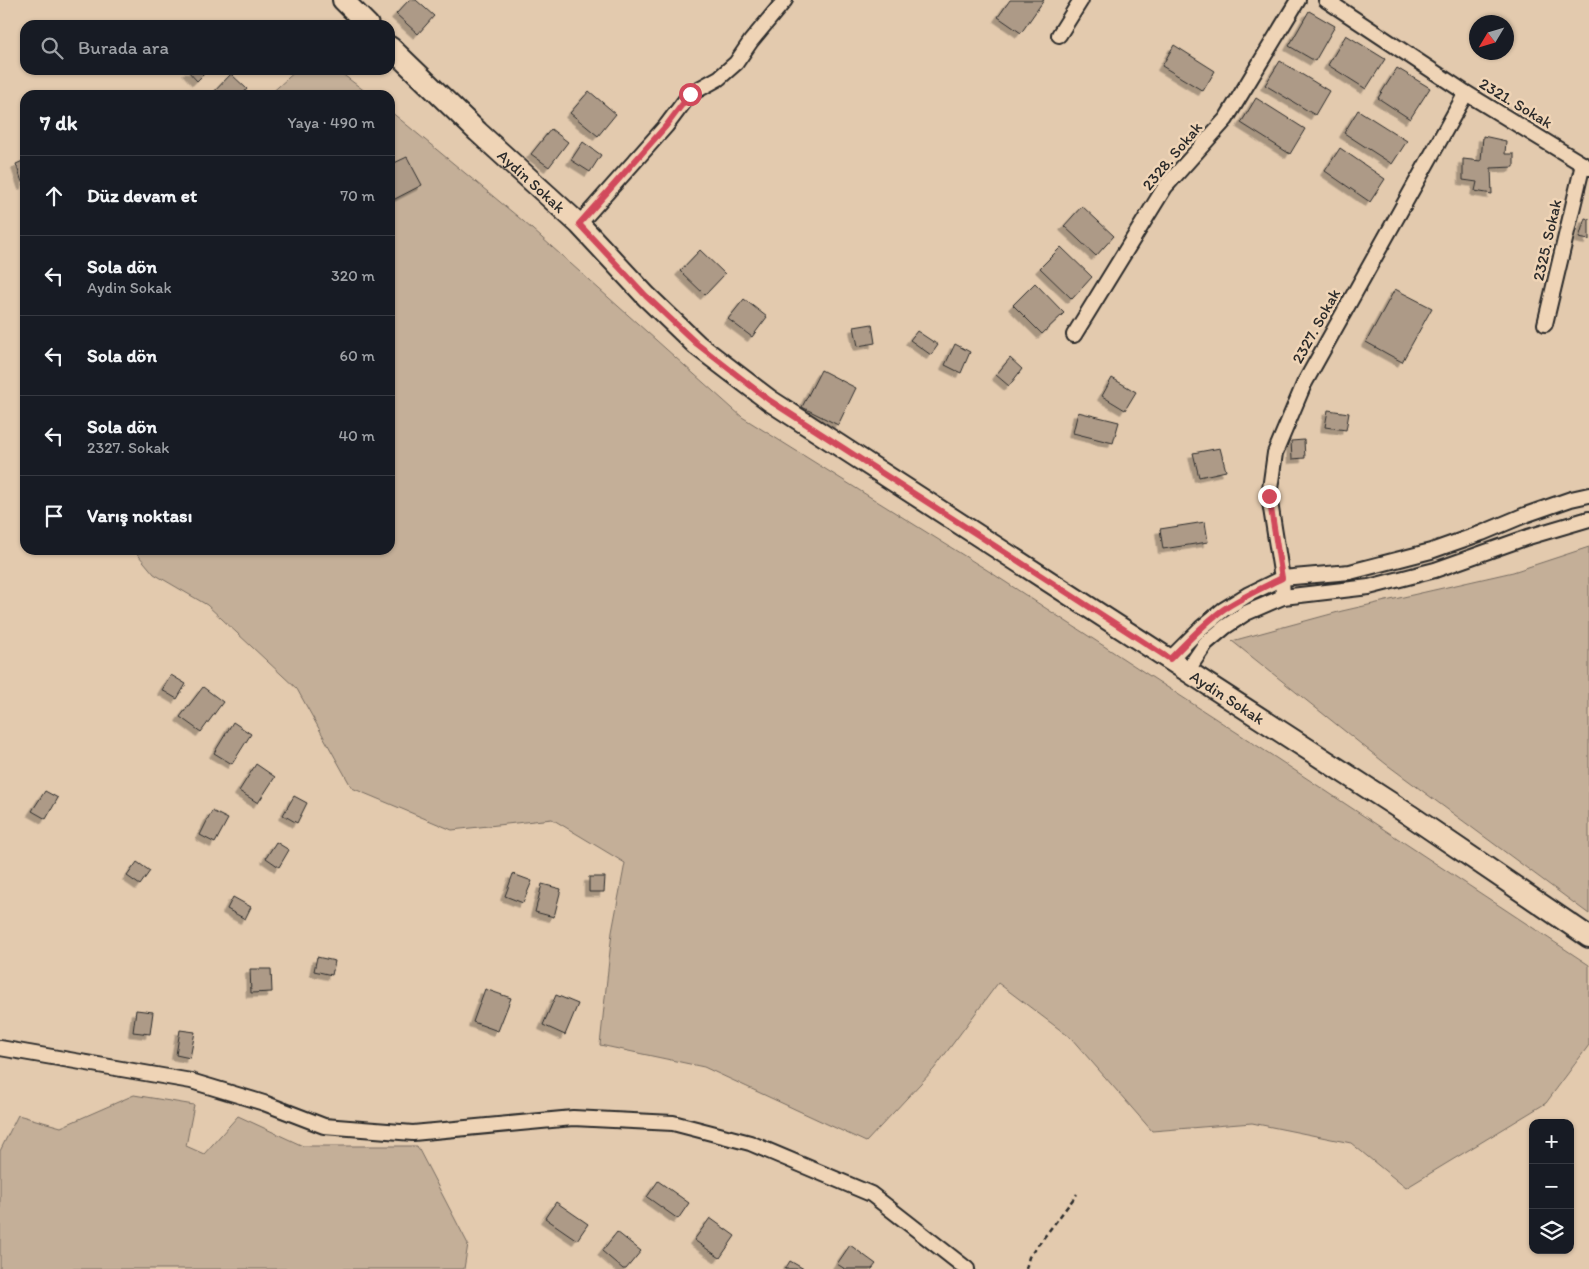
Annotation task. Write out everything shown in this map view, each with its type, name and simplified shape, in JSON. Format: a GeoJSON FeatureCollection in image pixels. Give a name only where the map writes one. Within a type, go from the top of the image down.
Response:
{"type":"FeatureCollection","features":[{"type":"Feature","properties":{"kind":"street"},"geometry":{"type":"LineString","coordinates":[[343,0],[363,20]]}},
{"type":"Feature","properties":{"kind":"street"},"geometry":{"type":"LineString","coordinates":[[579,224],[666,126],[690,94],[719,78],[736,62],[785,0]]}},
{"type":"Feature","properties":{"kind":"street"},"geometry":{"type":"LineString","coordinates":[[1059,35],[1081,0]]}},
{"type":"Feature","properties":{"kind":"street","name":"2328. Sokak"},"geometry":{"type":"LineString","coordinates":[[1074,336],[1165,187],[1226,119],[1298,0]]}},
{"type":"Feature","properties":{"kind":"street","name":"2321. Sokak"},"geometry":{"type":"LineString","coordinates":[[1326,0],[1466,93],[1586,166]]}},
{"type":"Feature","properties":{"kind":"street","name":"Aydin Sokak"},"geometry":{"type":"LineString","coordinates":[[395,52],[478,132],[579,224],[646,296],[697,344],[769,400],[1411,816],[1589,937]]}},
{"type":"Feature","properties":{"kind":"street","name":"2327. Sokak"},"geometry":{"type":"LineString","coordinates":[[1283,597],[1282,578],[1269,496],[1275,453],[1304,384],[1466,93]]}},
{"type":"Feature","properties":{"kind":"street","name":"2325. Sokak"},"geometry":{"type":"LineString","coordinates":[[1545,324],[1586,166]]}},
{"type":"Feature","properties":{"kind":"street"},"geometry":{"type":"LineString","coordinates":[[1170,659],[1201,628],[1223,610],[1249,594],[1282,578],[1350,572],[1431,551],[1525,515],[1571,499],[1589,495]]}},
{"type":"Feature","properties":{"kind":"street"},"geometry":{"type":"LineString","coordinates":[[1187,671],[1206,643],[1224,627],[1246,614],[1283,597],[1369,587],[1435,570],[1528,537],[1589,519]]}},
{"type":"Feature","properties":{"kind":"street"},"geometry":{"type":"LineString","coordinates":[[0,1048],[191,1081],[264,1103],[324,1126],[413,1133],[573,1118],[673,1123],[750,1143],[871,1194],[967,1269]]}},
{"type":"Feature","properties":{"kind":"path"},"geometry":{"type":"LineString","coordinates":[[1026,1269],[1029,1257],[1076,1194]]}},
{"type":"Feature","properties":{"kind":"shaded area"},"geometry":{"type":"Polygon","coordinates":[[[291,75],[344,75],[363,90],[275,90],[291,75]]]}},
{"type":"Feature","properties":{"kind":"shaded area"},"geometry":{"type":"Polygon","coordinates":[[[395,115],[523,221],[742,417],[987,570],[1589,965],[1589,1045],[1546,1103],[1406,1188],[1351,1143],[1252,1123],[1152,1131],[1071,1038],[998,983],[934,1069],[866,1142],[704,1067],[600,1045],[612,932],[625,863],[552,819],[452,830],[352,788],[297,689],[207,605],[154,574],[138,555],[395,555],[395,115]]]}},
{"type":"Feature","properties":{"kind":"shaded area"},"geometry":{"type":"Polygon","coordinates":[[[1589,547],[1589,914],[1386,764],[1232,641],[1342,611],[1513,572],[1589,547]]]}},
{"type":"Feature","properties":{"kind":"shaded area"},"geometry":{"type":"Polygon","coordinates":[[[134,1095],[194,1105],[186,1146],[204,1154],[238,1116],[303,1146],[417,1146],[468,1244],[464,1269],[0,1269],[0,1151],[18,1115],[61,1127],[134,1095]]]}},
{"type":"Feature","properties":{"kind":"building"},"geometry":{"type":"Polygon","coordinates":[[[409,0],[416,0],[434,16],[418,34],[396,14],[409,0]]]}},
{"type":"Feature","properties":{"kind":"building"},"geometry":{"type":"Polygon","coordinates":[[[1010,0],[1044,0],[1021,33],[998,17],[1010,0]]]}},
{"type":"Feature","properties":{"kind":"building"},"geometry":{"type":"Polygon","coordinates":[[[1309,11],[1335,26],[1315,61],[1289,46],[1309,11]]]}},
{"type":"Feature","properties":{"kind":"building"},"geometry":{"type":"Polygon","coordinates":[[[1346,35],[1385,59],[1366,89],[1328,65],[1346,35]]]}},
{"type":"Feature","properties":{"kind":"building"},"geometry":{"type":"Polygon","coordinates":[[[1174,45],[1215,71],[1203,91],[1162,66],[1174,45]]]}},
{"type":"Feature","properties":{"kind":"building"},"geometry":{"type":"Polygon","coordinates":[[[1280,61],[1329,91],[1315,115],[1265,85],[1280,61]]]}},
{"type":"Feature","properties":{"kind":"building"},"geometry":{"type":"Polygon","coordinates":[[[1397,68],[1430,88],[1410,119],[1378,98],[1397,68]]]}},
{"type":"Feature","properties":{"kind":"building"},"geometry":{"type":"Polygon","coordinates":[[[192,75],[203,75],[197,81],[192,75]]]}},
{"type":"Feature","properties":{"kind":"building"},"geometry":{"type":"Polygon","coordinates":[[[230,75],[247,89],[246,90],[216,90],[230,75]]]}},
{"type":"Feature","properties":{"kind":"building"},"geometry":{"type":"Polygon","coordinates":[[[589,91],[616,114],[598,136],[570,113],[589,91]]]}},
{"type":"Feature","properties":{"kind":"building"},"geometry":{"type":"Polygon","coordinates":[[[1256,98],[1305,129],[1290,154],[1241,123],[1256,98]]]}},
{"type":"Feature","properties":{"kind":"building"},"geometry":{"type":"Polygon","coordinates":[[[1358,110],[1407,141],[1392,164],[1344,133],[1358,110]]]}},
{"type":"Feature","properties":{"kind":"building"},"geometry":{"type":"Polygon","coordinates":[[[551,129],[568,142],[549,167],[531,154],[551,129]]]}},
{"type":"Feature","properties":{"kind":"building"},"geometry":{"type":"Polygon","coordinates":[[[1483,136],[1506,141],[1505,154],[1514,154],[1514,167],[1491,168],[1492,194],[1475,191],[1477,182],[1463,180],[1463,159],[1481,161],[1483,136]]]}},
{"type":"Feature","properties":{"kind":"building"},"geometry":{"type":"Polygon","coordinates":[[[583,142],[601,155],[590,172],[571,160],[583,142]]]}},
{"type":"Feature","properties":{"kind":"building"},"geometry":{"type":"Polygon","coordinates":[[[1340,148],[1385,179],[1370,202],[1325,171],[1340,148]]]}},
{"type":"Feature","properties":{"kind":"building"},"geometry":{"type":"Polygon","coordinates":[[[407,157],[422,185],[395,199],[395,163],[407,157]]]}},
{"type":"Feature","properties":{"kind":"building"},"geometry":{"type":"Polygon","coordinates":[[[20,162],[20,176],[16,164],[20,162]]]}},
{"type":"Feature","properties":{"kind":"building"},"geometry":{"type":"Polygon","coordinates":[[[1082,206],[1114,236],[1096,256],[1064,226],[1082,206]]]}},
{"type":"Feature","properties":{"kind":"building"},"geometry":{"type":"Polygon","coordinates":[[[1585,218],[1589,219],[1589,240],[1579,238],[1585,218]]]}},
{"type":"Feature","properties":{"kind":"building"},"geometry":{"type":"Polygon","coordinates":[[[1061,247],[1092,277],[1072,299],[1040,268],[1061,247]]]}},
{"type":"Feature","properties":{"kind":"building"},"geometry":{"type":"Polygon","coordinates":[[[700,250],[725,274],[705,295],[680,271],[700,250]]]}},
{"type":"Feature","properties":{"kind":"building"},"geometry":{"type":"Polygon","coordinates":[[[1035,283],[1064,313],[1042,334],[1013,305],[1035,283]]]}},
{"type":"Feature","properties":{"kind":"building"},"geometry":{"type":"Polygon","coordinates":[[[1395,289],[1432,308],[1402,362],[1366,342],[1395,289]]]}},
{"type":"Feature","properties":{"kind":"building"},"geometry":{"type":"Polygon","coordinates":[[[744,299],[767,317],[752,337],[728,319],[744,299]]]}},
{"type":"Feature","properties":{"kind":"building"},"geometry":{"type":"Polygon","coordinates":[[[872,324],[875,343],[858,346],[854,327],[872,324]]]}},
{"type":"Feature","properties":{"kind":"building"},"geometry":{"type":"Polygon","coordinates":[[[917,331],[938,345],[931,355],[910,340],[917,331]]]}},
{"type":"Feature","properties":{"kind":"building"},"geometry":{"type":"Polygon","coordinates":[[[955,344],[970,352],[961,373],[945,365],[955,344]]]}},
{"type":"Feature","properties":{"kind":"building"},"geometry":{"type":"Polygon","coordinates":[[[1010,358],[1022,369],[1009,386],[996,375],[1010,358]]]}},
{"type":"Feature","properties":{"kind":"building"},"geometry":{"type":"Polygon","coordinates":[[[821,370],[856,388],[838,425],[802,407],[821,370]]]}},
{"type":"Feature","properties":{"kind":"building"},"geometry":{"type":"Polygon","coordinates":[[[1112,378],[1136,392],[1125,410],[1102,396],[1112,378]]]}},
{"type":"Feature","properties":{"kind":"building"},"geometry":{"type":"Polygon","coordinates":[[[1328,410],[1349,413],[1346,430],[1325,427],[1328,410]]]}},
{"type":"Feature","properties":{"kind":"building"},"geometry":{"type":"Polygon","coordinates":[[[1078,412],[1119,422],[1113,443],[1073,433],[1078,412]]]}},
{"type":"Feature","properties":{"kind":"building"},"geometry":{"type":"Polygon","coordinates":[[[1304,440],[1305,458],[1292,459],[1291,441],[1304,440]]]}},
{"type":"Feature","properties":{"kind":"building"},"geometry":{"type":"Polygon","coordinates":[[[1220,448],[1226,471],[1199,477],[1193,453],[1220,448]]]}},
{"type":"Feature","properties":{"kind":"building"},"geometry":{"type":"Polygon","coordinates":[[[1205,522],[1208,542],[1163,549],[1160,529],[1205,522]]]}},
{"type":"Feature","properties":{"kind":"building"},"geometry":{"type":"Polygon","coordinates":[[[171,675],[186,684],[177,699],[162,690],[171,675]]]}},
{"type":"Feature","properties":{"kind":"building"},"geometry":{"type":"Polygon","coordinates":[[[203,687],[223,702],[201,732],[180,717],[203,687]]]}},
{"type":"Feature","properties":{"kind":"building"},"geometry":{"type":"Polygon","coordinates":[[[233,722],[251,734],[232,764],[214,753],[233,722]]]}},
{"type":"Feature","properties":{"kind":"building"},"geometry":{"type":"Polygon","coordinates":[[[256,764],[275,777],[258,803],[239,791],[256,764]]]}},
{"type":"Feature","properties":{"kind":"building"},"geometry":{"type":"Polygon","coordinates":[[[45,791],[58,798],[46,819],[32,811],[45,791]]]}},
{"type":"Feature","properties":{"kind":"building"},"geometry":{"type":"Polygon","coordinates":[[[294,796],[307,803],[297,823],[283,815],[294,796]]]}},
{"type":"Feature","properties":{"kind":"building"},"geometry":{"type":"Polygon","coordinates":[[[212,811],[228,819],[215,843],[200,835],[212,811]]]}},
{"type":"Feature","properties":{"kind":"building"},"geometry":{"type":"Polygon","coordinates":[[[276,842],[289,850],[279,867],[266,858],[276,842]]]}},
{"type":"Feature","properties":{"kind":"building"},"geometry":{"type":"Polygon","coordinates":[[[137,862],[150,871],[140,885],[127,876],[137,862]]]}},
{"type":"Feature","properties":{"kind":"building"},"geometry":{"type":"Polygon","coordinates":[[[513,874],[532,881],[523,903],[505,896],[513,874]]]}},
{"type":"Feature","properties":{"kind":"building"},"geometry":{"type":"Polygon","coordinates":[[[589,877],[605,877],[604,892],[589,892],[589,877]]]}},
{"type":"Feature","properties":{"kind":"building"},"geometry":{"type":"Polygon","coordinates":[[[542,884],[561,889],[554,917],[535,912],[542,884]]]}},
{"type":"Feature","properties":{"kind":"building"},"geometry":{"type":"Polygon","coordinates":[[[233,897],[251,907],[245,919],[227,909],[233,897]]]}},
{"type":"Feature","properties":{"kind":"building"},"geometry":{"type":"Polygon","coordinates":[[[317,957],[335,961],[332,975],[314,971],[317,957]]]}},
{"type":"Feature","properties":{"kind":"building"},"geometry":{"type":"Polygon","coordinates":[[[250,969],[271,969],[272,992],[251,993],[250,969]]]}},
{"type":"Feature","properties":{"kind":"building"},"geometry":{"type":"Polygon","coordinates":[[[485,989],[511,998],[498,1031],[473,1022],[485,989]]]}},
{"type":"Feature","properties":{"kind":"building"},"geometry":{"type":"Polygon","coordinates":[[[556,995],[578,1004],[565,1035],[543,1025],[556,995]]]}},
{"type":"Feature","properties":{"kind":"building"},"geometry":{"type":"Polygon","coordinates":[[[136,1010],[153,1012],[150,1034],[133,1032],[136,1010]]]}},
{"type":"Feature","properties":{"kind":"building"},"geometry":{"type":"Polygon","coordinates":[[[180,1030],[195,1032],[190,1058],[176,1055],[180,1030]]]}},
{"type":"Feature","properties":{"kind":"building"},"geometry":{"type":"Polygon","coordinates":[[[658,1181],[689,1203],[678,1219],[647,1197],[658,1181]]]}},
{"type":"Feature","properties":{"kind":"building"},"geometry":{"type":"Polygon","coordinates":[[[556,1202],[588,1224],[577,1240],[545,1218],[556,1202]]]}},
{"type":"Feature","properties":{"kind":"building"},"geometry":{"type":"Polygon","coordinates":[[[710,1218],[735,1236],[720,1258],[694,1240],[710,1218]]]}},
{"type":"Feature","properties":{"kind":"building"},"geometry":{"type":"Polygon","coordinates":[[[617,1232],[641,1251],[626,1269],[623,1269],[602,1251],[617,1232]]]}},
{"type":"Feature","properties":{"kind":"building"},"geometry":{"type":"Polygon","coordinates":[[[850,1245],[876,1264],[872,1269],[845,1269],[837,1264],[850,1245]]]}},
{"type":"Feature","properties":{"kind":"building"},"geometry":{"type":"Polygon","coordinates":[[[790,1261],[804,1269],[785,1269],[790,1261]]]}},
{"type":"Feature","properties":{"kind":"route"},"geometry":{"type":"LineString","coordinates":[[690,94],[666,126],[579,224],[646,296],[697,344],[769,400],[1170,659],[1201,628],[1223,610],[1249,594],[1282,578],[1269,496]]}}]}
